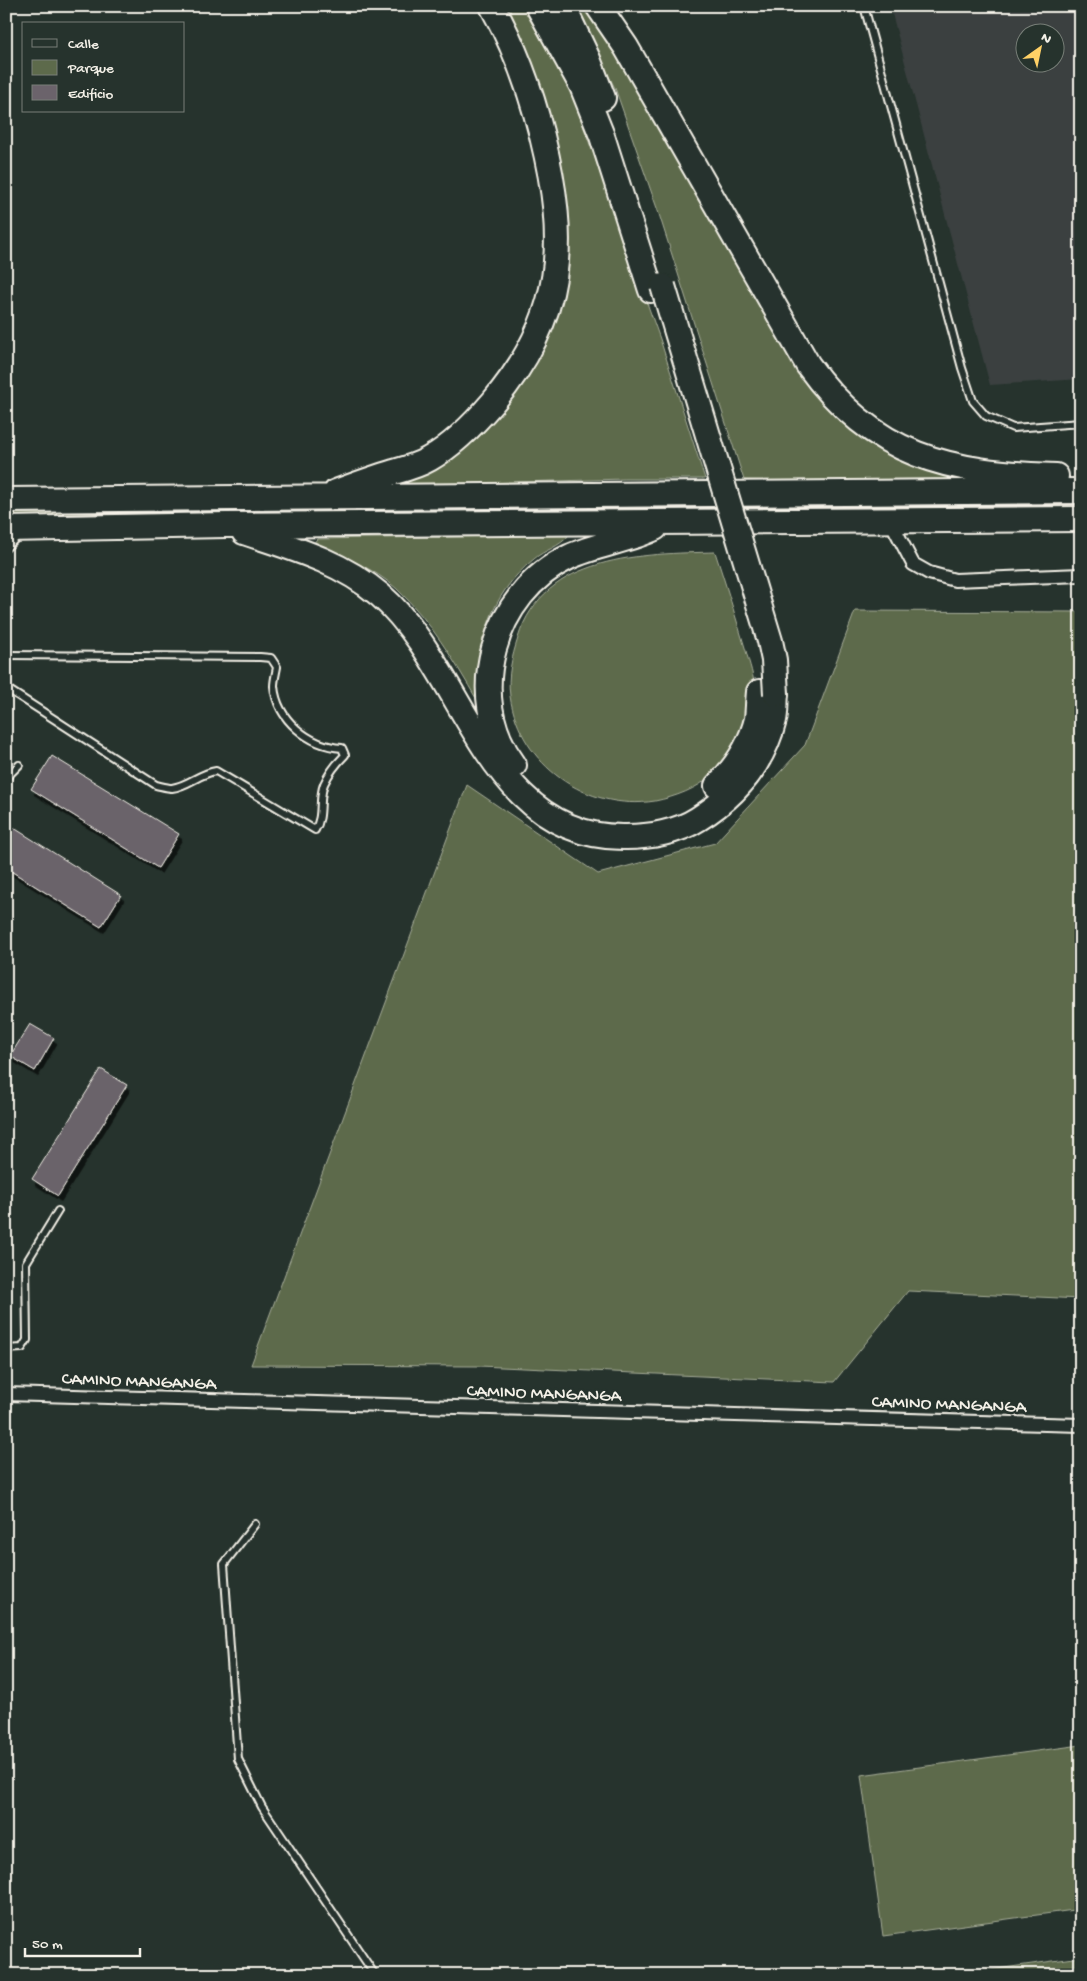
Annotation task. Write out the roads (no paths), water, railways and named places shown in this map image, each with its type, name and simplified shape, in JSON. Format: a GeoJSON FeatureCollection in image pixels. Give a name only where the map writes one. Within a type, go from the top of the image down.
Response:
{"type":"FeatureCollection","features":[{"type":"Feature","properties":{"kind":"highway"},"geometry":{"type":"LineString","coordinates":[[321,498],[428,460],[455,441],[509,384],[530,352],[544,321],[553,288],[557,254],[557,215],[553,185],[537,114],[526,81],[513,47],[492,6]]}},
{"type":"Feature","properties":{"kind":"highway"},"geometry":{"type":"LineString","coordinates":[[538,6],[582,86],[657,288]]}},
{"type":"Feature","properties":{"kind":"highway"},"geometry":{"type":"LineString","coordinates":[[226,525],[316,556],[339,567],[380,595],[396,611],[424,647],[491,758],[532,805],[559,822],[582,831],[610,838],[637,837],[669,831],[694,822],[716,808],[738,788],[755,766],[774,719],[756,643],[611,119],[588,59],[562,6]]}},
{"type":"Feature","properties":{"kind":"highway"},"geometry":{"type":"LineString","coordinates":[[598,6],[626,47],[808,365],[824,388],[849,413],[903,448],[929,460],[1010,475],[1067,476],[1081,485]]}},
{"type":"Feature","properties":{"kind":"highway"},"geometry":{"type":"LineString","coordinates":[[6,500],[1081,491]]}},
{"type":"Feature","properties":{"kind":"highway"},"geometry":{"type":"LineString","coordinates":[[16,529],[226,525],[1081,519]]}},
{"type":"Feature","properties":{"kind":"highway"},"geometry":{"type":"LineString","coordinates":[[666,522],[638,536],[591,548],[568,558],[548,570],[527,588],[513,605],[500,626],[489,676],[490,705],[496,734],[508,758],[526,782],[555,806],[590,822],[627,827],[665,820],[706,796],[726,777],[743,754],[768,693]]}},
{"type":"Feature","properties":{"kind":"street"},"geometry":{"type":"LineString","coordinates":[[410,498],[411,525]]}},
{"type":"Feature","properties":{"kind":"street"},"geometry":{"type":"LineString","coordinates":[[890,520],[913,564],[929,573],[955,580],[1081,575]]}},
{"type":"Feature","properties":{"kind":"street","name":"CAMINO MANGANGA"},"geometry":{"type":"LineString","coordinates":[[6,1394],[1081,1425]]}},
{"type":"Feature","properties":{"kind":"lane"},"geometry":{"type":"LineString","coordinates":[[864,6],[962,368],[973,401],[986,416],[1013,428],[1081,424]]}},
{"type":"Feature","properties":{"kind":"lane"},"geometry":{"type":"LineString","coordinates":[[6,548],[16,529]]}},
{"type":"Feature","properties":{"kind":"lane"},"geometry":{"type":"LineString","coordinates":[[6,655],[260,656],[271,658],[277,667],[274,686],[282,715],[306,737],[330,748],[342,748],[346,755],[335,765],[324,785],[320,822],[315,830],[216,771],[206,772],[184,784],[170,788],[156,785],[6,688]]}},
{"type":"Feature","properties":{"kind":"lane"},"geometry":{"type":"LineString","coordinates":[[6,778],[19,765]]}},
{"type":"Feature","properties":{"kind":"lane"},"geometry":{"type":"LineString","coordinates":[[6,1349],[22,1348],[27,1340],[26,1263],[58,1211]]}},
{"type":"Feature","properties":{"kind":"lane"},"geometry":{"type":"LineString","coordinates":[[255,1524],[224,1564],[238,1759],[262,1806],[375,1975]]}}]}
